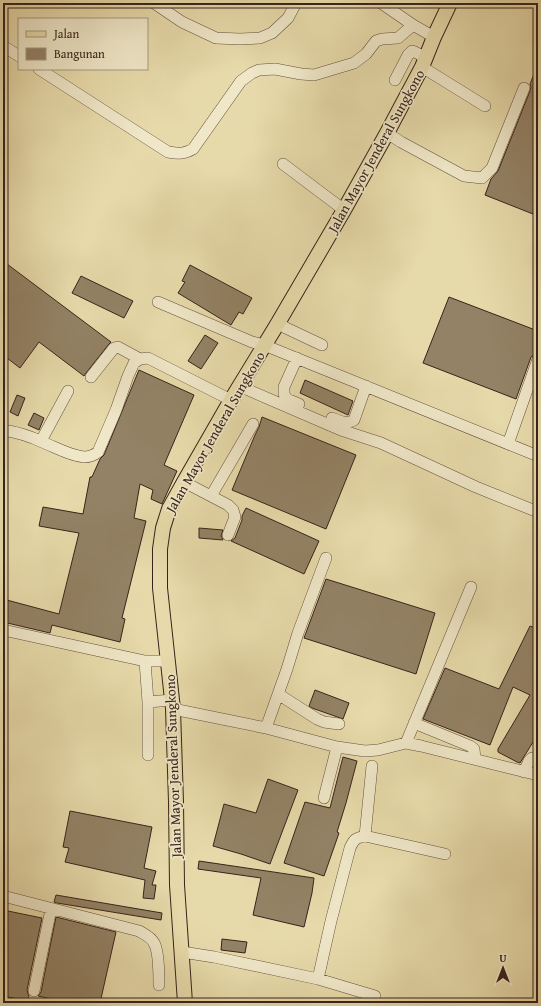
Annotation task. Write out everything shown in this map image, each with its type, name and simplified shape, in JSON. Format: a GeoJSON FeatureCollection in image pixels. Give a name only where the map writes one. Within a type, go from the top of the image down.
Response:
{"type":"FeatureCollection","features":[{"type":"Feature","properties":{"kind":"main road","name":"Jalan Mayor Jenderal Sungkono"},"geometry":{"type":"LineString","coordinates":[[185,1003],[177,886],[173,705],[160,588],[160,549],[163,528],[169,509],[184,482],[239,386],[278,323],[344,210],[387,133],[424,62],[450,3]]}},
{"type":"Feature","properties":{"kind":"street"},"geometry":{"type":"LineString","coordinates":[[154,3],[182,22],[216,38],[240,39],[260,38],[272,32],[288,18],[296,3]]}},
{"type":"Feature","properties":{"kind":"street"},"geometry":{"type":"LineString","coordinates":[[381,3],[413,25],[434,37]]}},
{"type":"Feature","properties":{"kind":"street"},"geometry":{"type":"LineString","coordinates":[[41,70],[168,152],[176,154],[186,153],[193,149],[242,81],[252,73],[259,70],[275,69],[314,75],[354,63],[366,54],[376,41],[398,38],[413,25]]}},
{"type":"Feature","properties":{"kind":"street"},"geometry":{"type":"LineString","coordinates":[[3,46],[18,55]]}},
{"type":"Feature","properties":{"kind":"street"},"geometry":{"type":"LineString","coordinates":[[395,80],[408,55],[412,51],[415,52],[424,62],[485,106]]}},
{"type":"Feature","properties":{"kind":"street"},"geometry":{"type":"LineString","coordinates":[[387,133],[464,176],[482,178],[492,168],[524,88]]}},
{"type":"Feature","properties":{"kind":"street"},"geometry":{"type":"LineString","coordinates":[[282,164],[344,210]]}},
{"type":"Feature","properties":{"kind":"street"},"geometry":{"type":"LineString","coordinates":[[158,302],[252,342],[297,358],[538,456]]}},
{"type":"Feature","properties":{"kind":"street"},"geometry":{"type":"LineString","coordinates":[[278,323],[322,345]]}},
{"type":"Feature","properties":{"kind":"street"},"geometry":{"type":"LineString","coordinates":[[92,377],[114,348],[118,346],[140,359]]}},
{"type":"Feature","properties":{"kind":"street"},"geometry":{"type":"LineString","coordinates":[[3,430],[41,441],[77,456],[92,456],[98,452],[134,363],[140,359],[148,358],[231,400]]}},
{"type":"Feature","properties":{"kind":"street"},"geometry":{"type":"LineString","coordinates":[[297,358],[284,387],[284,394],[287,399],[344,423],[350,423],[354,420],[366,386]]}},
{"type":"Feature","properties":{"kind":"street"},"geometry":{"type":"LineString","coordinates":[[508,444],[538,359]]}},
{"type":"Feature","properties":{"kind":"street"},"geometry":{"type":"LineString","coordinates":[[239,386],[341,430],[381,444],[476,487],[538,512]]}},
{"type":"Feature","properties":{"kind":"street"},"geometry":{"type":"LineString","coordinates":[[41,441],[68,391]]}},
{"type":"Feature","properties":{"kind":"street"},"geometry":{"type":"LineString","coordinates":[[211,496],[253,424]]}},
{"type":"Feature","properties":{"kind":"street"},"geometry":{"type":"LineString","coordinates":[[184,482],[228,505],[233,510],[235,517],[228,535]]}},
{"type":"Feature","properties":{"kind":"street"},"geometry":{"type":"LineString","coordinates":[[266,728],[298,633],[326,558]]}},
{"type":"Feature","properties":{"kind":"street"},"geometry":{"type":"LineString","coordinates":[[406,743],[471,587]]}},
{"type":"Feature","properties":{"kind":"street"},"geometry":{"type":"LineString","coordinates":[[3,630],[145,660],[168,661]]}},
{"type":"Feature","properties":{"kind":"street"},"geometry":{"type":"LineString","coordinates":[[145,660],[148,702],[148,755]]}},
{"type":"Feature","properties":{"kind":"street"},"geometry":{"type":"LineString","coordinates":[[278,694],[317,719],[324,722],[339,724]]}},
{"type":"Feature","properties":{"kind":"street"},"geometry":{"type":"LineString","coordinates":[[148,702],[173,705],[337,747],[365,751],[378,750],[406,743],[538,775]]}},
{"type":"Feature","properties":{"kind":"street"},"geometry":{"type":"LineString","coordinates":[[414,723],[447,738],[470,746],[474,749],[475,759]]}},
{"type":"Feature","properties":{"kind":"street"},"geometry":{"type":"LineString","coordinates":[[445,752],[447,738]]}},
{"type":"Feature","properties":{"kind":"street"},"geometry":{"type":"LineString","coordinates":[[324,798],[337,747]]}},
{"type":"Feature","properties":{"kind":"street"},"geometry":{"type":"LineString","coordinates":[[524,772],[532,758],[538,760]]}},
{"type":"Feature","properties":{"kind":"street"},"geometry":{"type":"LineString","coordinates":[[365,836],[372,766]]}},
{"type":"Feature","properties":{"kind":"street"},"geometry":{"type":"LineString","coordinates":[[318,979],[350,848],[352,842],[356,838],[365,836],[445,854]]}},
{"type":"Feature","properties":{"kind":"street"},"geometry":{"type":"LineString","coordinates":[[3,896],[139,931],[146,935],[154,943],[157,951],[160,985]]}},
{"type":"Feature","properties":{"kind":"street"},"geometry":{"type":"LineString","coordinates":[[34,990],[51,909]]}},
{"type":"Feature","properties":{"kind":"street"},"geometry":{"type":"LineString","coordinates":[[182,952],[214,957],[318,979],[375,996]]}},
{"type":"Feature","properties":{"kind":"building"},"geometry":{"type":"Polygon","coordinates":[[[538,64],[538,216],[485,195],[491,179],[498,171],[530,91],[530,84],[538,64]]]}},
{"type":"Feature","properties":{"kind":"building"},"geometry":{"type":"Polygon","coordinates":[[[3,261],[111,342],[84,376],[39,342],[20,368],[3,355],[3,261]]]}},
{"type":"Feature","properties":{"kind":"building"},"geometry":{"type":"Polygon","coordinates":[[[190,265],[252,298],[243,314],[239,312],[231,325],[178,293],[185,282],[182,281],[190,265]]]}},
{"type":"Feature","properties":{"kind":"building"},"geometry":{"type":"Polygon","coordinates":[[[81,276],[133,301],[124,318],[72,293],[81,276]]]}},
{"type":"Feature","properties":{"kind":"building"},"geometry":{"type":"Polygon","coordinates":[[[449,297],[538,331],[538,347],[536,353],[531,357],[516,399],[423,363],[449,297]]]}},
{"type":"Feature","properties":{"kind":"building"},"geometry":{"type":"Polygon","coordinates":[[[205,335],[218,343],[201,369],[188,361],[205,335]]]}},
{"type":"Feature","properties":{"kind":"building"},"geometry":{"type":"Polygon","coordinates":[[[139,370],[194,395],[164,465],[177,471],[162,504],[151,499],[153,490],[140,484],[134,518],[146,521],[122,618],[125,619],[120,642],[52,625],[50,633],[3,622],[3,599],[59,614],[79,533],[39,526],[43,507],[83,514],[90,477],[92,477],[100,459],[104,455],[139,370]]]}},
{"type":"Feature","properties":{"kind":"building"},"geometry":{"type":"Polygon","coordinates":[[[305,380],[353,401],[348,415],[300,393],[305,380]]]}},
{"type":"Feature","properties":{"kind":"building"},"geometry":{"type":"Polygon","coordinates":[[[17,395],[25,398],[18,416],[10,412],[17,395]]]}},
{"type":"Feature","properties":{"kind":"building"},"geometry":{"type":"Polygon","coordinates":[[[34,413],[44,418],[39,430],[28,425],[34,413]]]}},
{"type":"Feature","properties":{"kind":"building"},"geometry":{"type":"Polygon","coordinates":[[[262,417],[356,455],[326,529],[232,490],[262,417]]]}},
{"type":"Feature","properties":{"kind":"building"},"geometry":{"type":"Polygon","coordinates":[[[246,508],[319,541],[304,574],[231,541],[235,538],[246,508]]]}},
{"type":"Feature","properties":{"kind":"building"},"geometry":{"type":"Polygon","coordinates":[[[199,528],[223,530],[221,536],[223,540],[199,538],[199,528]]]}},
{"type":"Feature","properties":{"kind":"building"},"geometry":{"type":"Polygon","coordinates":[[[326,579],[435,613],[416,674],[304,638],[326,579]]]}},
{"type":"Feature","properties":{"kind":"building"},"geometry":{"type":"Polygon","coordinates":[[[530,626],[538,629],[538,734],[520,763],[498,752],[498,749],[530,695],[513,687],[490,745],[423,719],[445,668],[499,689],[530,626]]]}},
{"type":"Feature","properties":{"kind":"building"},"geometry":{"type":"Polygon","coordinates":[[[315,690],[349,703],[343,719],[309,706],[315,690]]]}},
{"type":"Feature","properties":{"kind":"building"},"geometry":{"type":"Polygon","coordinates":[[[343,757],[357,761],[337,832],[339,833],[324,876],[284,863],[305,802],[330,808],[343,757]]]}},
{"type":"Feature","properties":{"kind":"building"},"geometry":{"type":"Polygon","coordinates":[[[268,779],[298,790],[270,864],[213,846],[224,804],[256,813],[268,779]]]}},
{"type":"Feature","properties":{"kind":"building"},"geometry":{"type":"Polygon","coordinates":[[[70,811],[152,827],[144,868],[156,871],[152,885],[156,885],[154,899],[143,898],[145,880],[65,862],[69,848],[63,847],[70,811]]]}},
{"type":"Feature","properties":{"kind":"building"},"geometry":{"type":"Polygon","coordinates":[[[199,861],[314,878],[304,927],[253,915],[261,878],[198,869],[199,861]]]}},
{"type":"Feature","properties":{"kind":"building"},"geometry":{"type":"Polygon","coordinates":[[[56,895],[162,913],[161,920],[57,903],[54,902],[56,895]]]}},
{"type":"Feature","properties":{"kind":"building"},"geometry":{"type":"Polygon","coordinates":[[[3,910],[42,918],[27,990],[29,996],[28,1001],[3,996],[3,910]]]}},
{"type":"Feature","properties":{"kind":"building"},"geometry":{"type":"Polygon","coordinates":[[[56,917],[116,932],[100,1003],[70,1003],[38,996],[41,992],[56,917]]]}},
{"type":"Feature","properties":{"kind":"building"},"geometry":{"type":"Polygon","coordinates":[[[222,939],[247,942],[245,953],[221,950],[222,939]]]}}]}
